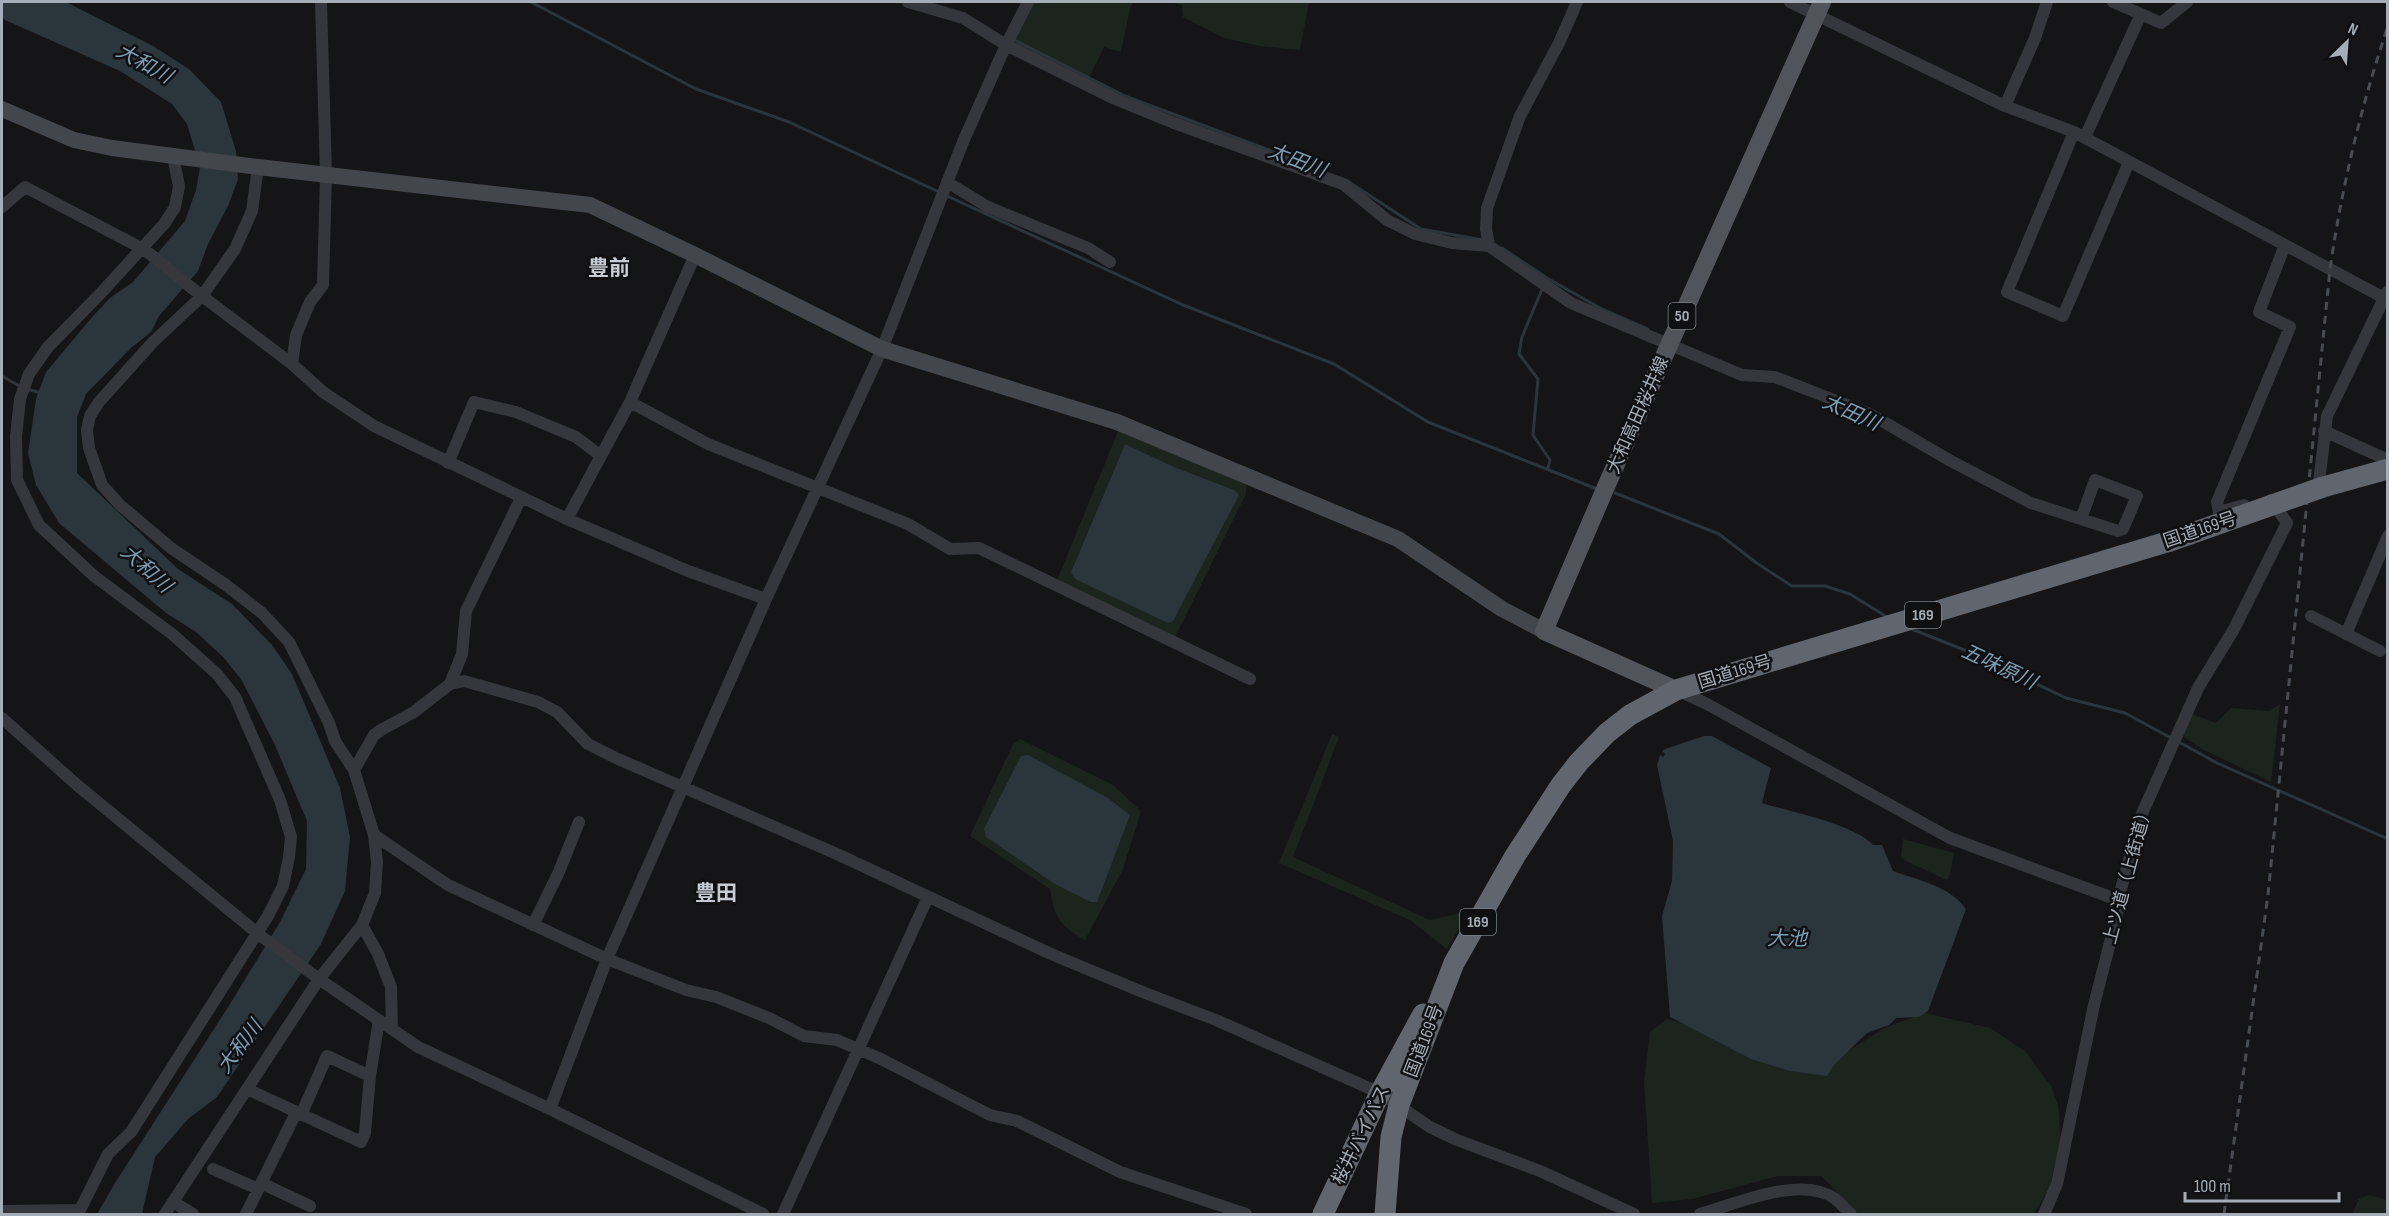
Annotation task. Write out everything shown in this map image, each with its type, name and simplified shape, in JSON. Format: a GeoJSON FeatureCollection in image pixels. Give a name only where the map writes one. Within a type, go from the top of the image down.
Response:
{"type":"FeatureCollection","features":[{"type":"Feature","properties":{"kind":"highway","name":"国道169号"},"geometry":{"type":"LineString","coordinates":[[1385,1215],[1391,1137],[1399,1105],[1454,963],[1515,856],[1573,769],[1607,733],[1622,721],[1658,698],[1676,690],[2170,541],[2323,488],[2388,469]]}},
{"type":"Feature","properties":{"kind":"highway","name":"桜井バイパス"},"geometry":{"type":"LineString","coordinates":[[1323,1215],[1380,1093],[1454,963]]}},
{"type":"Feature","properties":{"kind":"main road","name":"大和高田桜井線"},"geometry":{"type":"LineString","coordinates":[[1545,631],[1608,482],[1819,8]]}},
{"type":"Feature","properties":{"kind":"main road"},"geometry":{"type":"LineString","coordinates":[[1545,631],[1676,690]]}},
{"type":"Feature","properties":{"kind":"street"},"geometry":{"type":"LineString","coordinates":[[292,364],[296,336],[310,302],[323,285],[326,175],[321,2]]}},
{"type":"Feature","properties":{"kind":"street"},"geometry":{"type":"LineString","coordinates":[[908,2],[963,18],[1006,45],[1115,99],[1174,123],[1343,184],[1388,220],[1415,234],[1452,243],[1489,246],[1571,303],[1742,375],[1775,377],[1870,414],[1951,461],[2031,503],[2118,531],[2123,529],[2137,496],[2095,480],[2081,519]]}},
{"type":"Feature","properties":{"kind":"street"},"geometry":{"type":"LineString","coordinates":[[550,1108],[607,959],[766,599],[882,349],[947,182],[1006,45],[1028,2]]}},
{"type":"Feature","properties":{"kind":"street"},"geometry":{"type":"LineString","coordinates":[[1489,246],[1486,229],[1487,208],[1520,116],[1559,43],[1577,2]]}},
{"type":"Feature","properties":{"kind":"street"},"geometry":{"type":"LineString","coordinates":[[1790,2],[1819,8],[2005,106],[2080,134],[2285,245],[2386,295],[2327,416],[2317,499]]}},
{"type":"Feature","properties":{"kind":"street"},"geometry":{"type":"LineString","coordinates":[[2005,106],[2035,38],[2047,2]]}},
{"type":"Feature","properties":{"kind":"street"},"geometry":{"type":"LineString","coordinates":[[2114,2],[2161,23],[2187,2]]}},
{"type":"Feature","properties":{"kind":"street"},"geometry":{"type":"LineString","coordinates":[[2129,162],[2063,316],[2007,292],[2080,134],[2141,14]]}},
{"type":"Feature","properties":{"kind":"street"},"geometry":{"type":"LineString","coordinates":[[2,109],[74,140],[112,148],[254,167],[590,205],[882,349],[1117,422],[1398,539],[1502,609],[1545,631]]}},
{"type":"Feature","properties":{"kind":"street"},"geometry":{"type":"LineString","coordinates":[[2,1211],[79,1212],[108,1154],[131,1132],[259,934],[283,886],[290,857],[291,837],[280,800],[235,697],[217,674],[172,634],[94,576],[39,525],[17,480],[16,436],[19,409],[29,374],[48,347],[101,294],[165,222],[175,207],[179,186],[177,157]]}},
{"type":"Feature","properties":{"kind":"street"},"geometry":{"type":"LineString","coordinates":[[165,1215],[316,977],[362,925],[375,893],[377,862],[374,836],[354,770],[335,741],[329,723],[289,642],[262,613],[226,585],[171,548],[120,505],[102,485],[93,465],[87,430],[90,416],[99,402],[153,342],[200,295],[235,249],[252,211],[254,167]]}},
{"type":"Feature","properties":{"kind":"street"},"geometry":{"type":"LineString","coordinates":[[947,182],[988,207],[1088,248],[1110,262]]}},
{"type":"Feature","properties":{"kind":"street"},"geometry":{"type":"LineString","coordinates":[[2,207],[24,187],[143,249],[292,364],[322,392],[374,426],[567,519],[688,571],[766,599]]}},
{"type":"Feature","properties":{"kind":"street","name":"上ツ道（上街道）"},"geometry":{"type":"LineString","coordinates":[[2044,1215],[2057,1184],[2094,1005],[2117,915],[2118,900],[2141,816],[2198,688],[2234,629],[2287,523],[2270,498],[2219,512],[2217,502],[2290,327],[2259,312],[2285,245]]}},
{"type":"Feature","properties":{"kind":"street"},"geometry":{"type":"LineString","coordinates":[[567,519],[630,402],[695,255]]}},
{"type":"Feature","properties":{"kind":"street"},"geometry":{"type":"LineString","coordinates":[[448,463],[474,402],[516,412],[576,437],[601,456]]}},
{"type":"Feature","properties":{"kind":"street"},"geometry":{"type":"LineString","coordinates":[[630,402],[708,444],[908,524],[950,549],[979,548],[1250,679]]}},
{"type":"Feature","properties":{"kind":"street"},"geometry":{"type":"LineString","coordinates":[[2324,431],[2388,460]]}},
{"type":"Feature","properties":{"kind":"street"},"geometry":{"type":"LineString","coordinates":[[450,684],[462,654],[466,610],[520,498]]}},
{"type":"Feature","properties":{"kind":"street"},"geometry":{"type":"LineString","coordinates":[[2346,634],[2388,536]]}},
{"type":"Feature","properties":{"kind":"street"},"geometry":{"type":"LineString","coordinates":[[2312,616],[2380,651]]}},
{"type":"Feature","properties":{"kind":"street"},"geometry":{"type":"LineString","coordinates":[[1707,704],[1702,694],[1719,677]]}},
{"type":"Feature","properties":{"kind":"street"},"geometry":{"type":"LineString","coordinates":[[354,770],[374,735],[414,712],[450,684],[464,681],[538,702],[557,712],[588,744],[1051,954],[1216,1020],[1380,1093],[1430,1127],[1457,1140],[1540,1171],[1634,1215]]}},
{"type":"Feature","properties":{"kind":"street"},"geometry":{"type":"LineString","coordinates":[[1676,690],[1707,704],[1950,838],[2118,900]]}},
{"type":"Feature","properties":{"kind":"street"},"geometry":{"type":"LineString","coordinates":[[2,718],[77,785],[259,934],[316,977],[418,1047],[550,1108],[763,1215]]}},
{"type":"Feature","properties":{"kind":"street"},"geometry":{"type":"LineString","coordinates":[[533,925],[558,874],[579,822]]}},
{"type":"Feature","properties":{"kind":"street"},"geometry":{"type":"LineString","coordinates":[[374,836],[448,885],[607,959],[686,990],[717,997],[769,1018],[804,1036],[837,1040],[990,1115],[1017,1121],[1120,1172],[1246,1215]]}},
{"type":"Feature","properties":{"kind":"street"},"geometry":{"type":"LineString","coordinates":[[783,1215],[928,897]]}},
{"type":"Feature","properties":{"kind":"street"},"geometry":{"type":"LineString","coordinates":[[362,925],[378,954],[391,987],[392,1029]]}},
{"type":"Feature","properties":{"kind":"street"},"geometry":{"type":"LineString","coordinates":[[247,1089],[361,1142],[365,1133],[370,1076],[380,1020]]}},
{"type":"Feature","properties":{"kind":"street"},"geometry":{"type":"LineString","coordinates":[[246,1215],[327,1056],[370,1076]]}},
{"type":"Feature","properties":{"kind":"street"},"geometry":{"type":"LineString","coordinates":[[213,1169],[310,1206]]}},
{"type":"Feature","properties":{"kind":"street"},"geometry":{"type":"LineString","coordinates":[[1700,1215],[1772,1192],[1810,1189],[1834,1198],[1851,1215]]}},
{"type":"Feature","properties":{"kind":"street"},"geometry":{"type":"LineString","coordinates":[[173,1202],[193,1215]]}},
{"type":"Feature","properties":{"kind":"shaded area"},"geometry":{"type":"Polygon","coordinates":[[[1033,2],[1134,2],[1130,8],[1121,52],[1104,47],[1087,82],[1012,45],[1033,2]]]}},
{"type":"Feature","properties":{"kind":"shaded area"},"geometry":{"type":"Polygon","coordinates":[[[1170,2],[1309,2],[1300,50],[1260,46],[1224,38],[1183,17],[1182,5],[1170,2]]]}},
{"type":"Feature","properties":{"kind":"shaded area"},"geometry":{"type":"Polygon","coordinates":[[[1119,429],[1246,482],[1246,494],[1175,637],[1060,584],[1058,578],[1119,429]],[[1125,444],[1071,572],[1075,579],[1174,467],[1125,444]]]}},
{"type":"Feature","properties":{"kind":"shaded area"},"geometry":{"type":"Polygon","coordinates":[[[2280,704],[2271,782],[2202,749],[2182,736],[2192,714],[2216,723],[2231,708],[2269,711],[2280,704]]]}},
{"type":"Feature","properties":{"kind":"shaded area"},"geometry":{"type":"Polygon","coordinates":[[[1332,734],[1339,737],[1293,857],[1430,920],[1469,911],[1447,949],[1410,920],[1279,863],[1332,734]]]}},
{"type":"Feature","properties":{"kind":"shaded area"},"geometry":{"type":"Polygon","coordinates":[[[1020,739],[1113,785],[1141,811],[1123,869],[1085,940],[1060,920],[1056,914],[1050,889],[970,836],[1013,744],[1020,739]]]}},
{"type":"Feature","properties":{"kind":"shaded area"},"geometry":{"type":"Polygon","coordinates":[[[1903,839],[1954,853],[1947,880],[1904,860],[1901,857],[1903,839]]]}},
{"type":"Feature","properties":{"kind":"shaded area"},"geometry":{"type":"Polygon","coordinates":[[[1925,1013],[1990,1028],[2025,1051],[2051,1086],[2058,1105],[2061,1140],[2049,1190],[2033,1214],[1859,1214],[1821,1176],[1778,1176],[1692,1199],[1652,1203],[1644,1082],[1650,1032],[1667,1019],[1698,1028],[1812,1074],[1886,1027],[1925,1013]]]}},
{"type":"Feature","properties":{"kind":"shaded area"},"geometry":{"type":"Polygon","coordinates":[[[2369,1195],[2387,1200],[2387,1214],[2352,1214],[2359,1199],[2369,1195]]]}},
{"type":"Feature","properties":{"kind":"water","name":"大和川"},"geometry":{"type":"Polygon","coordinates":[[[2,2],[66,2],[153,46],[189,69],[221,102],[236,151],[238,179],[229,204],[208,244],[198,271],[159,316],[151,332],[131,348],[86,394],[77,417],[77,473],[178,569],[232,604],[272,645],[292,674],[340,788],[350,837],[345,891],[321,944],[217,1097],[188,1119],[155,1157],[142,1214],[97,1214],[280,922],[306,869],[307,821],[274,743],[241,679],[223,657],[196,632],[166,613],[59,523],[36,485],[28,453],[36,399],[46,372],[94,315],[110,298],[133,282],[185,221],[196,190],[200,167],[187,124],[172,104],[120,71],[5,20],[2,17],[2,2]]]}},
{"type":"Feature","properties":{"kind":"water"},"geometry":{"type":"Polygon","coordinates":[[[1125,444],[1174,467],[1234,490],[1239,495],[1173,621],[1168,623],[1075,579],[1071,572],[1125,444]]]}},
{"type":"Feature","properties":{"kind":"water","name":"大池"},"geometry":{"type":"Polygon","coordinates":[[[1704,736],[1712,736],[1771,768],[1762,803],[1836,824],[1851,830],[1873,845],[1882,845],[1893,871],[1942,889],[1966,909],[1928,1011],[1919,1017],[1896,1018],[1889,1025],[1867,1033],[1834,1065],[1827,1076],[1790,1071],[1751,1059],[1670,1017],[1662,916],[1672,881],[1673,841],[1657,765],[1660,755],[1663,757],[1665,754],[1662,751],[1665,749],[1704,736]]]}},
{"type":"Feature","properties":{"kind":"water"},"geometry":{"type":"Polygon","coordinates":[[[1028,755],[1108,798],[1130,815],[1097,902],[1091,902],[1055,884],[986,837],[984,829],[1021,756],[1028,755]]]}},
{"type":"Feature","properties":{"kind":"waterway"},"geometry":{"type":"LineString","coordinates":[[531,2],[696,89],[789,122],[939,192]]}},
{"type":"Feature","properties":{"kind":"waterway","name":"太田川"},"geometry":{"type":"LineString","coordinates":[[1012,39],[1125,96],[1309,165]]}},
{"type":"Feature","properties":{"kind":"waterway","name":"太田川"},"geometry":{"type":"LineString","coordinates":[[1346,180],[1421,229],[1483,240]]}},
{"type":"Feature","properties":{"kind":"waterway"},"geometry":{"type":"LineString","coordinates":[[945,195],[1183,305],[1334,364],[1428,422],[1597,489]]}},
{"type":"Feature","properties":{"kind":"waterway","name":"太田川"},"geometry":{"type":"LineString","coordinates":[[1502,248],[1547,278],[1600,308],[1648,329]]}},
{"type":"Feature","properties":{"kind":"waterway","name":"五味原川"},"geometry":{"type":"LineString","coordinates":[[1543,287],[1522,337],[1519,354],[1538,379],[1533,435],[1550,460],[1548,468]]}},
{"type":"Feature","properties":{"kind":"waterway"},"geometry":{"type":"LineString","coordinates":[[2,376],[21,387]]}},
{"type":"Feature","properties":{"kind":"waterway"},"geometry":{"type":"LineString","coordinates":[[27,389],[41,393]]}},
{"type":"Feature","properties":{"kind":"waterway","name":"五味原川"},"geometry":{"type":"LineString","coordinates":[[1615,493],[1719,534],[1758,564],[1792,586],[1825,586],[1850,594],[1887,617]]}},
{"type":"Feature","properties":{"kind":"waterway","name":"五味原川"},"geometry":{"type":"LineString","coordinates":[[1909,628],[1972,653],[2066,698],[2125,713],[2173,739]]}},
{"type":"Feature","properties":{"kind":"waterway","name":"五味原川"},"geometry":{"type":"LineString","coordinates":[[2179,742],[2217,763],[2388,839]]}},
{"type":"Feature","properties":{"kind":"railway"},"geometry":{"type":"LineString","coordinates":[[2224,1214],[2268,895],[2330,269],[2353,146],[2388,26]]}},
{"type":"Feature","properties":{"kind":"district","name":"豊前"},"geometry":{"type":"Point","coordinates":[609,268]}},
{"type":"Feature","properties":{"kind":"district","name":"豊田"},"geometry":{"type":"Point","coordinates":[716,893]}}]}
